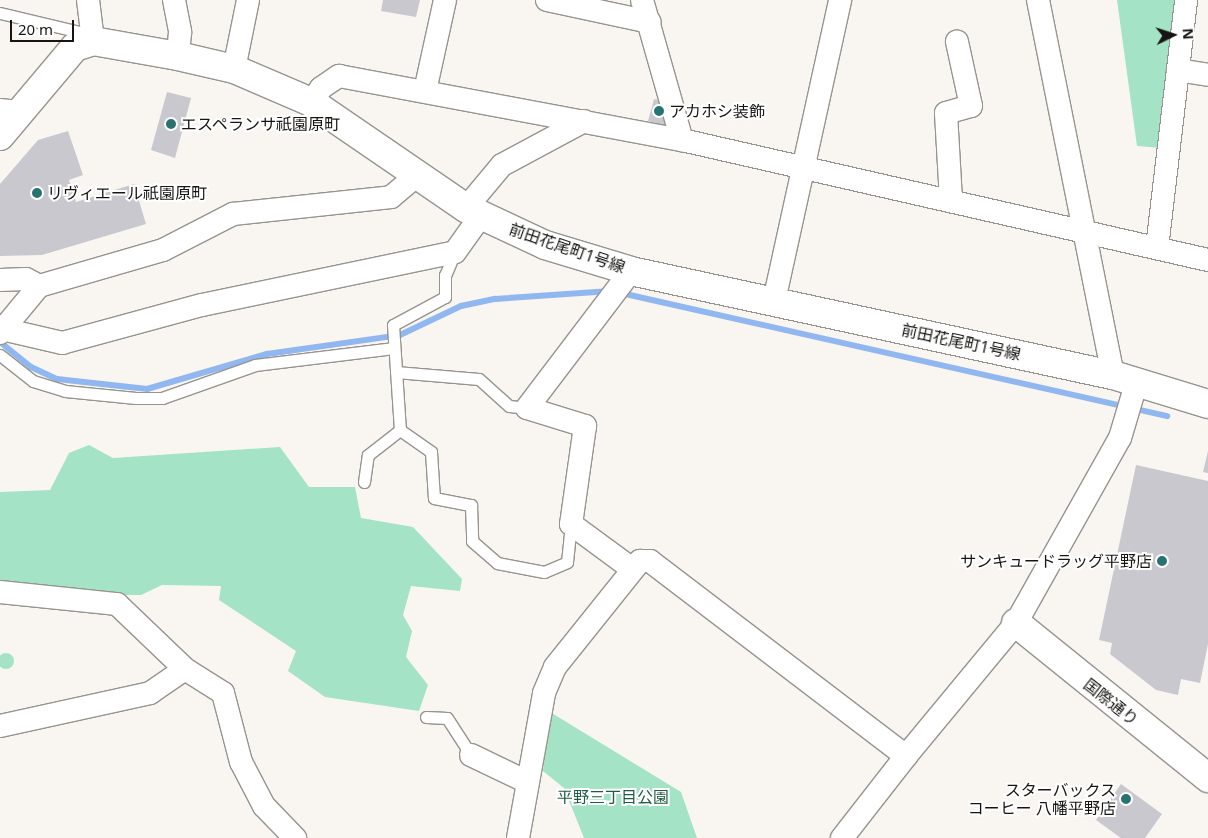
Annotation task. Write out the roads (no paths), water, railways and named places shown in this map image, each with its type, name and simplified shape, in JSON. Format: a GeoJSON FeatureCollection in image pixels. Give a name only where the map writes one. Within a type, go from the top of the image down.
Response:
{"type":"FeatureCollection","features":[{"type":"Feature","properties":{"kind":"street"},"geometry":{"type":"LineString","coordinates":[[0,136],[10,111],[75,47],[92,38],[88,0]]}},
{"type":"Feature","properties":{"kind":"street"},"geometry":{"type":"LineString","coordinates":[[174,0],[180,32],[178,56]]}},
{"type":"Feature","properties":{"kind":"street"},"geometry":{"type":"LineString","coordinates":[[234,69],[248,0]]}},
{"type":"Feature","properties":{"kind":"street"},"geometry":{"type":"LineString","coordinates":[[425,91],[445,0]]}},
{"type":"Feature","properties":{"kind":"street"},"geometry":{"type":"LineString","coordinates":[[547,0],[650,22]]}},
{"type":"Feature","properties":{"kind":"street"},"geometry":{"type":"LineString","coordinates":[[642,0],[650,22],[682,140]]}},
{"type":"Feature","properties":{"kind":"street"},"geometry":{"type":"LineString","coordinates":[[774,301],[840,0]]}},
{"type":"Feature","properties":{"kind":"street"},"geometry":{"type":"LineString","coordinates":[[842,838],[906,756],[1016,623],[1120,438],[1127,393],[1084,231],[1038,0]]}},
{"type":"Feature","properties":{"kind":"street"},"geometry":{"type":"LineString","coordinates":[[1157,248],[1186,0]]}},
{"type":"Feature","properties":{"kind":"street","name":"前田花尾町1号線"},"geometry":{"type":"LineString","coordinates":[[92,38],[234,69],[311,102],[415,177],[473,213],[545,244],[620,285],[774,301],[1127,393],[1208,404]]}},
{"type":"Feature","properties":{"kind":"street"},"geometry":{"type":"LineString","coordinates":[[951,200],[946,113],[972,106],[957,42]]}},
{"type":"Feature","properties":{"kind":"street"},"geometry":{"type":"LineString","coordinates":[[1178,70],[1208,75]]}},
{"type":"Feature","properties":{"kind":"street"},"geometry":{"type":"LineString","coordinates":[[311,102],[321,88],[339,76],[425,91],[682,140],[804,166],[1208,260]]}},
{"type":"Feature","properties":{"kind":"street"},"geometry":{"type":"LineString","coordinates":[[415,177],[391,197],[232,214],[163,250],[39,286],[1,332],[62,343],[202,305],[455,252],[473,213],[502,165],[584,122]]}},
{"type":"Feature","properties":{"kind":"street"},"geometry":{"type":"LineString","coordinates":[[0,280],[26,279],[39,286]]}},
{"type":"Feature","properties":{"kind":"street"},"geometry":{"type":"LineString","coordinates":[[620,285],[527,408],[585,426],[571,524],[631,568]]}},
{"type":"Feature","properties":{"kind":"street"},"geometry":{"type":"LineString","coordinates":[[518,838],[544,693],[554,667],[631,568],[650,561],[906,756]]}},
{"type":"Feature","properties":{"kind":"street"},"geometry":{"type":"LineString","coordinates":[[0,592],[117,604],[185,669],[223,693],[240,762],[264,806],[295,838]]}},
{"type":"Feature","properties":{"kind":"street","name":"国際通り"},"geometry":{"type":"LineString","coordinates":[[1016,623],[1208,778]]}},
{"type":"Feature","properties":{"kind":"street"},"geometry":{"type":"LineString","coordinates":[[0,726],[150,693],[185,669]]}},
{"type":"Feature","properties":{"kind":"street"},"geometry":{"type":"LineString","coordinates":[[471,755],[527,782]]}},
{"type":"Feature","properties":{"kind":"lane"},"geometry":{"type":"LineString","coordinates":[[0,13],[92,38]]}},
{"type":"Feature","properties":{"kind":"lane"},"geometry":{"type":"LineString","coordinates":[[400,430],[393,325],[445,297],[445,275],[455,252]]}},
{"type":"Feature","properties":{"kind":"lane"},"geometry":{"type":"LineString","coordinates":[[0,356],[33,381],[49,386],[136,398],[162,398],[255,365],[394,346]]}},
{"type":"Feature","properties":{"kind":"lane"},"geometry":{"type":"LineString","coordinates":[[396,372],[479,379],[509,406],[527,408]]}},
{"type":"Feature","properties":{"kind":"lane"},"geometry":{"type":"LineString","coordinates":[[364,482],[368,455],[400,430]]}},
{"type":"Feature","properties":{"kind":"lane"},"geometry":{"type":"LineString","coordinates":[[400,430],[431,452],[434,498],[471,505],[472,541],[497,563],[544,572],[567,562],[571,524]]}},
{"type":"Feature","properties":{"kind":"lane"},"geometry":{"type":"LineString","coordinates":[[426,717],[447,718],[471,755]]}},
{"type":"Feature","properties":{"kind":"waterway"},"geometry":{"type":"LineString","coordinates":[[0,342],[31,367],[57,379],[147,389],[267,354],[400,335],[461,306],[495,299],[611,291]]}},
{"type":"Feature","properties":{"kind":"waterway"},"geometry":{"type":"LineString","coordinates":[[621,293],[1167,416]]}},
{"type":"Feature","properties":{"kind":"place","name":"アカホシ装飾"},"geometry":{"type":"Point","coordinates":[659,111]}},
{"type":"Feature","properties":{"kind":"place","name":"エスペランサ祇園原町"},"geometry":{"type":"Point","coordinates":[171,124]}},
{"type":"Feature","properties":{"kind":"place","name":"リヴィエール祇園原町"},"geometry":{"type":"Point","coordinates":[37,193]}},
{"type":"Feature","properties":{"kind":"place","name":"サンキュードラッグ平野店"},"geometry":{"type":"Point","coordinates":[1162,561]}},
{"type":"Feature","properties":{"kind":"place","name":"スターバックス コーヒー 八幡平野店"},"geometry":{"type":"Point","coordinates":[1126,799]}},
{"type":"Feature","properties":{"kind":"park label","name":"平野三丁目公園"},"geometry":{"type":"Point","coordinates":[613,797]}}]}
